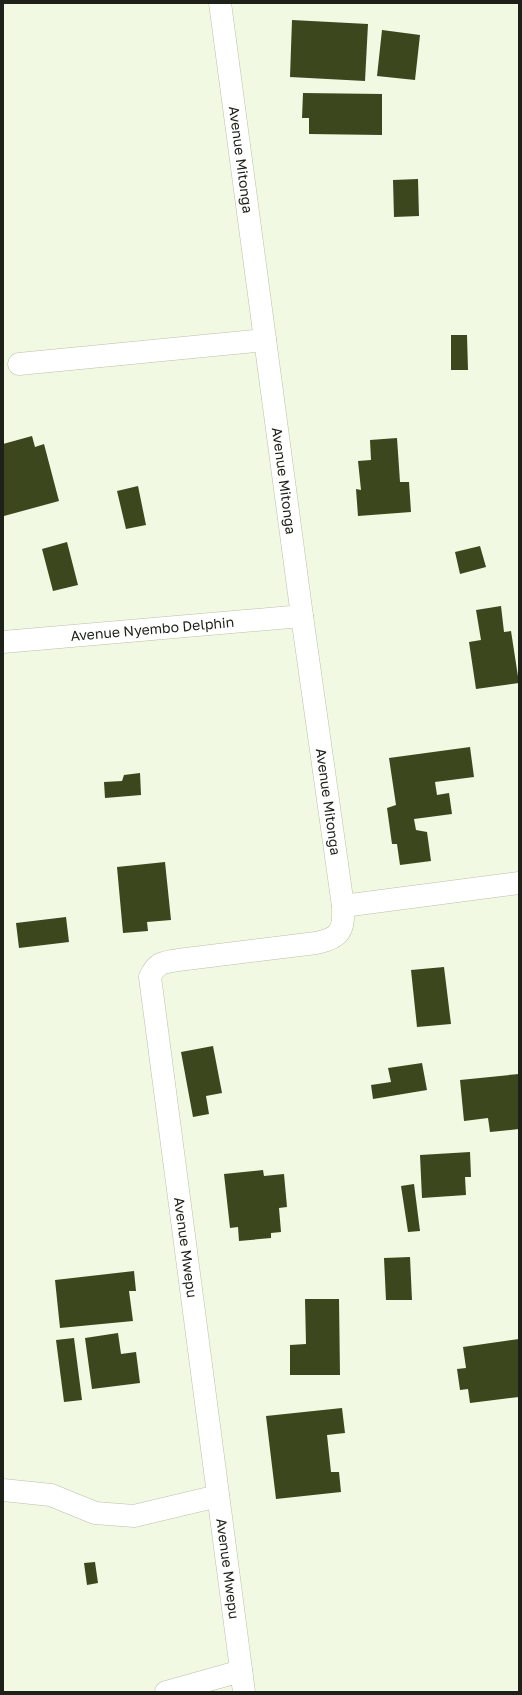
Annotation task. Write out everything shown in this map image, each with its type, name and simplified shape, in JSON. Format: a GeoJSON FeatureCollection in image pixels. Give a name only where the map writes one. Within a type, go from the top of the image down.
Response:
{"type":"FeatureCollection","features":[{"type":"Feature","properties":{"kind":"street","name":"Avenue Mitonga"},"geometry":{"type":"LineString","coordinates":[[220,3],[302,616],[343,906],[344,920],[340,932],[328,940],[316,943]]}},
{"type":"Feature","properties":{"kind":"street"},"geometry":{"type":"LineString","coordinates":[[20,364],[265,340]]}},
{"type":"Feature","properties":{"kind":"street","name":"Avenue Nyembo Delphin"},"geometry":{"type":"LineString","coordinates":[[3,642],[302,616]]}},
{"type":"Feature","properties":{"kind":"street"},"geometry":{"type":"LineString","coordinates":[[343,906],[519,883]]}},
{"type":"Feature","properties":{"kind":"street","name":"Avenue Mwepu"},"geometry":{"type":"LineString","coordinates":[[243,1681],[150,977],[154,967],[163,963],[316,943]]}},
{"type":"Feature","properties":{"kind":"street"},"geometry":{"type":"LineString","coordinates":[[3,1490],[51,1495],[95,1513],[134,1516],[218,1496]]}},
{"type":"Feature","properties":{"kind":"street"},"geometry":{"type":"LineString","coordinates":[[166,1692],[243,1681]]}},
{"type":"Feature","properties":{"kind":"building"},"geometry":{"type":"Polygon","coordinates":[[[292,20],[368,24],[365,81],[290,77],[292,20]]]}},
{"type":"Feature","properties":{"kind":"building"},"geometry":{"type":"Polygon","coordinates":[[[382,30],[420,35],[415,80],[377,76],[382,30]]]}},
{"type":"Feature","properties":{"kind":"building"},"geometry":{"type":"Polygon","coordinates":[[[303,93],[382,94],[382,135],[309,134],[309,118],[302,118],[303,93]]]}},
{"type":"Feature","properties":{"kind":"building"},"geometry":{"type":"Polygon","coordinates":[[[418,179],[419,216],[394,217],[393,180],[418,179]]]}},
{"type":"Feature","properties":{"kind":"building"},"geometry":{"type":"Polygon","coordinates":[[[451,335],[467,335],[468,370],[451,370],[451,335]]]}},
{"type":"Feature","properties":{"kind":"building"},"geometry":{"type":"Polygon","coordinates":[[[32,436],[35,447],[44,444],[59,501],[4,516],[3,444],[32,436]]]}},
{"type":"Feature","properties":{"kind":"building"},"geometry":{"type":"Polygon","coordinates":[[[397,438],[400,482],[409,482],[411,512],[358,516],[356,489],[361,490],[358,461],[371,460],[370,440],[397,438]]]}},
{"type":"Feature","properties":{"kind":"building"},"geometry":{"type":"Polygon","coordinates":[[[138,486],[146,525],[126,529],[117,491],[138,486]]]}},
{"type":"Feature","properties":{"kind":"building"},"geometry":{"type":"Polygon","coordinates":[[[67,542],[78,585],[53,591],[42,549],[67,542]]]}},
{"type":"Feature","properties":{"kind":"building"},"geometry":{"type":"Polygon","coordinates":[[[480,546],[486,567],[460,574],[455,552],[480,546]]]}},
{"type":"Feature","properties":{"kind":"building"},"geometry":{"type":"Polygon","coordinates":[[[501,606],[504,632],[511,631],[519,683],[476,689],[469,642],[481,640],[476,610],[501,606]]]}},
{"type":"Feature","properties":{"kind":"building"},"geometry":{"type":"Polygon","coordinates":[[[470,747],[474,777],[435,782],[437,795],[449,793],[452,814],[414,819],[416,830],[427,832],[431,861],[400,865],[397,844],[392,844],[387,808],[396,805],[389,758],[470,747]]]}},
{"type":"Feature","properties":{"kind":"building"},"geometry":{"type":"Polygon","coordinates":[[[140,773],[141,795],[105,798],[104,782],[122,781],[124,775],[140,773]]]}},
{"type":"Feature","properties":{"kind":"building"},"geometry":{"type":"Polygon","coordinates":[[[165,862],[171,920],[147,922],[148,931],[123,933],[117,867],[165,862]]]}},
{"type":"Feature","properties":{"kind":"building"},"geometry":{"type":"Polygon","coordinates":[[[66,917],[69,942],[19,948],[16,923],[66,917]]]}},
{"type":"Feature","properties":{"kind":"building"},"geometry":{"type":"Polygon","coordinates":[[[444,967],[451,1024],[417,1027],[411,970],[444,967]]]}},
{"type":"Feature","properties":{"kind":"building"},"geometry":{"type":"Polygon","coordinates":[[[213,1046],[222,1093],[206,1096],[209,1114],[193,1117],[181,1052],[213,1046]]]}},
{"type":"Feature","properties":{"kind":"building"},"geometry":{"type":"Polygon","coordinates":[[[422,1063],[427,1090],[373,1099],[371,1085],[391,1082],[388,1068],[422,1063]]]}},
{"type":"Feature","properties":{"kind":"building"},"geometry":{"type":"Polygon","coordinates":[[[519,1074],[519,1129],[490,1132],[488,1118],[464,1121],[460,1080],[519,1074]]]}},
{"type":"Feature","properties":{"kind":"building"},"geometry":{"type":"Polygon","coordinates":[[[470,1152],[471,1177],[465,1177],[466,1195],[422,1198],[420,1155],[470,1152]]]}},
{"type":"Feature","properties":{"kind":"building"},"geometry":{"type":"Polygon","coordinates":[[[263,1170],[264,1176],[284,1174],[287,1207],[279,1208],[281,1232],[271,1233],[271,1238],[239,1241],[238,1227],[230,1228],[224,1174],[263,1170]]]}},
{"type":"Feature","properties":{"kind":"building"},"geometry":{"type":"Polygon","coordinates":[[[414,1184],[420,1231],[408,1232],[401,1186],[414,1184]]]}},
{"type":"Feature","properties":{"kind":"building"},"geometry":{"type":"Polygon","coordinates":[[[410,1257],[412,1300],[386,1300],[384,1258],[410,1257]]]}},
{"type":"Feature","properties":{"kind":"building"},"geometry":{"type":"Polygon","coordinates":[[[134,1271],[136,1291],[129,1291],[133,1321],[60,1328],[55,1280],[134,1271]]]}},
{"type":"Feature","properties":{"kind":"building"},"geometry":{"type":"Polygon","coordinates":[[[305,1299],[339,1299],[340,1375],[290,1375],[290,1345],[306,1344],[305,1299]]]}},
{"type":"Feature","properties":{"kind":"building"},"geometry":{"type":"Polygon","coordinates":[[[118,1333],[121,1354],[136,1352],[140,1383],[92,1389],[85,1338],[118,1333]]]}},
{"type":"Feature","properties":{"kind":"building"},"geometry":{"type":"Polygon","coordinates":[[[74,1338],[82,1400],[64,1402],[56,1340],[74,1338]]]}},
{"type":"Feature","properties":{"kind":"building"},"geometry":{"type":"Polygon","coordinates":[[[519,1339],[519,1397],[470,1403],[468,1389],[460,1390],[457,1369],[466,1368],[463,1347],[519,1339]]]}},
{"type":"Feature","properties":{"kind":"building"},"geometry":{"type":"Polygon","coordinates":[[[342,1408],[345,1433],[327,1435],[331,1472],[339,1472],[341,1492],[276,1499],[266,1416],[342,1408]]]}},
{"type":"Feature","properties":{"kind":"building"},"geometry":{"type":"Polygon","coordinates":[[[95,1562],[98,1583],[87,1585],[84,1563],[95,1562]]]}}]}
